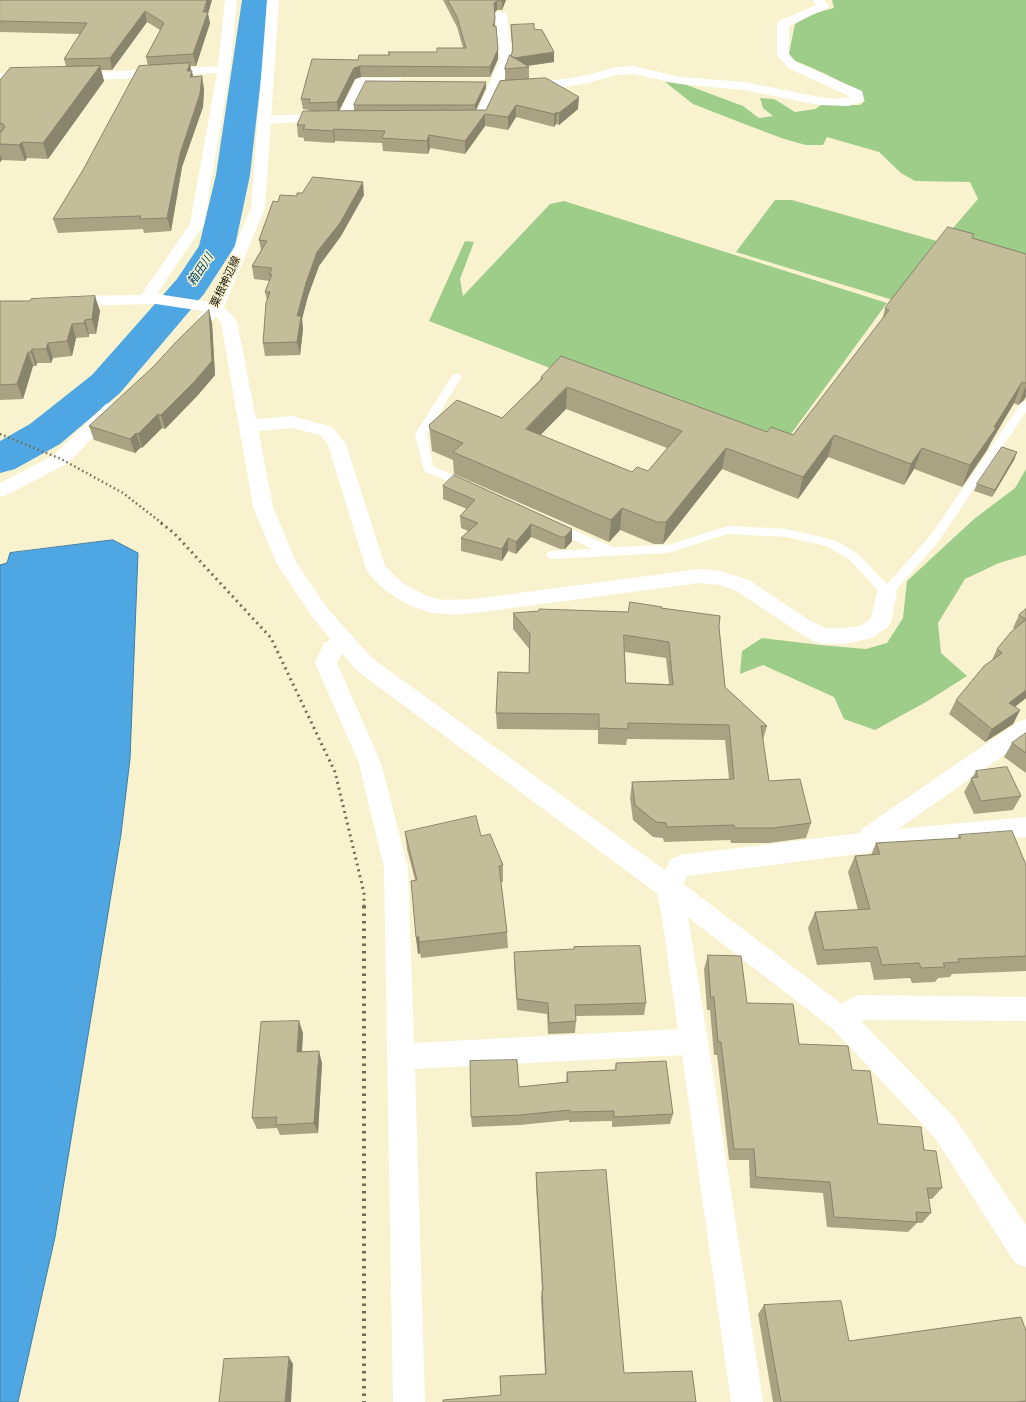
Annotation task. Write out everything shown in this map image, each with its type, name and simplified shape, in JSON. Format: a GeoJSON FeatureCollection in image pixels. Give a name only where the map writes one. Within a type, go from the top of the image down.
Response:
{"type":"FeatureCollection","features":[{"type":"Feature","properties":{"kind":"street"},"geometry":{"type":"LineString","coordinates":[[151,299],[197,224],[224,68],[231,0]]}},
{"type":"Feature","properties":{"kind":"street","name":"粟根神辺線"},"geometry":{"type":"LineString","coordinates":[[194,329],[212,307],[258,208],[274,0]]}},
{"type":"Feature","properties":{"kind":"street"},"geometry":{"type":"LineString","coordinates":[[482,82],[496,86],[518,88],[553,85],[589,79],[625,70],[640,70],[670,79],[688,82],[742,86],[829,103],[852,102],[857,99],[857,94],[792,64],[783,55],[783,24],[823,6],[818,0]]}},
{"type":"Feature","properties":{"kind":"street"},"geometry":{"type":"LineString","coordinates":[[451,117],[481,118],[496,86],[506,59],[501,14]]}},
{"type":"Feature","properties":{"kind":"street"},"geometry":{"type":"LineString","coordinates":[[61,76],[122,76],[224,68]]}},
{"type":"Feature","properties":{"kind":"street"},"geometry":{"type":"LineString","coordinates":[[0,77],[46,76]]}},
{"type":"Feature","properties":{"kind":"street"},"geometry":{"type":"LineString","coordinates":[[344,117],[361,82],[406,82]]}},
{"type":"Feature","properties":{"kind":"street"},"geometry":{"type":"LineString","coordinates":[[264,120],[359,117]]}},
{"type":"Feature","properties":{"kind":"street"},"geometry":{"type":"LineString","coordinates":[[54,301],[151,299],[212,307],[229,321],[263,507],[287,564],[320,613],[364,664],[668,887],[842,1020],[945,1128],[1026,1252]]}},
{"type":"Feature","properties":{"kind":"street"},"geometry":{"type":"LineString","coordinates":[[0,491],[61,459],[121,400]]}},
{"type":"Feature","properties":{"kind":"street"},"geometry":{"type":"LineString","coordinates":[[248,426],[292,422],[326,431],[336,444],[376,568],[397,589],[421,602],[442,607],[474,606],[699,576],[720,578],[742,585],[802,625],[822,636],[845,636],[865,633],[881,622],[888,592]]}},
{"type":"Feature","properties":{"kind":"street"},"geometry":{"type":"LineString","coordinates":[[345,642],[332,650],[326,663],[370,763],[396,868],[402,1057],[409,1402]]}},
{"type":"Feature","properties":{"kind":"street"},"geometry":{"type":"LineString","coordinates":[[873,842],[871,835],[1026,728]]}},
{"type":"Feature","properties":{"kind":"street"},"geometry":{"type":"LineString","coordinates":[[747,1402],[694,1041],[675,918],[668,887],[680,866],[873,842],[1026,827]]}},
{"type":"Feature","properties":{"kind":"street"},"geometry":{"type":"LineString","coordinates":[[842,1020],[859,1007],[1026,1009]]}},
{"type":"Feature","properties":{"kind":"street"},"geometry":{"type":"LineString","coordinates":[[402,1057],[694,1041]]}},
{"type":"Feature","properties":{"kind":"lane"},"geometry":{"type":"LineString","coordinates":[[457,376],[421,434],[428,468],[477,491]]}},
{"type":"Feature","properties":{"kind":"lane"},"geometry":{"type":"LineString","coordinates":[[552,555],[668,549],[728,530],[786,533],[830,543],[853,556],[888,592],[934,538],[1026,404]]}},
{"type":"Feature","properties":{"kind":"lane"},"geometry":{"type":"LineString","coordinates":[[547,523],[611,552]]}},
{"type":"Feature","properties":{"kind":"green space"},"geometry":{"type":"Polygon","coordinates":[[[832,0],[1026,0],[1026,268],[947,235],[978,199],[970,182],[915,181],[901,173],[879,152],[827,137],[823,145],[806,145],[784,139],[693,104],[665,82],[684,84],[743,106],[759,118],[773,116],[763,108],[760,98],[774,99],[795,112],[815,109],[821,105],[860,105],[865,101],[851,88],[830,76],[788,58],[795,24],[812,14],[834,8],[832,0]]]}},
{"type":"Feature","properties":{"kind":"green space"},"geometry":{"type":"Polygon","coordinates":[[[775,200],[792,200],[937,241],[893,300],[736,252],[775,200]]]}},
{"type":"Feature","properties":{"kind":"green space"},"geometry":{"type":"Polygon","coordinates":[[[564,201],[887,303],[788,438],[763,451],[429,321],[465,241],[474,242],[460,279],[463,296],[550,204],[564,201]]]}},
{"type":"Feature","properties":{"kind":"green space"},"geometry":{"type":"Polygon","coordinates":[[[1026,469],[1026,555],[999,563],[965,579],[938,623],[941,653],[967,676],[926,702],[875,730],[844,719],[834,697],[763,665],[740,674],[742,651],[762,638],[866,649],[887,643],[903,618],[907,581],[974,519],[1015,488],[1026,469]]]}},
{"type":"Feature","properties":{"kind":"water"},"geometry":{"type":"Polygon","coordinates":[[[113,540],[138,553],[130,759],[121,834],[55,1237],[18,1402],[0,1402],[0,565],[7,563],[10,553],[113,540]]]}},
{"type":"Feature","properties":{"kind":"building"},"geometry":{"type":"Polygon","coordinates":[[[0,0],[207,0],[203,12],[208,12],[193,54],[146,57],[164,23],[145,11],[110,58],[64,59],[87,23],[0,21],[0,0]]]}},
{"type":"Feature","properties":{"kind":"building"},"geometry":{"type":"Polygon","coordinates":[[[448,0],[502,0],[494,3],[495,19],[493,26],[496,26],[498,49],[490,67],[360,66],[354,68],[337,102],[309,103],[310,99],[301,99],[312,59],[358,60],[359,55],[390,55],[388,52],[437,52],[437,48],[466,48],[457,17],[448,0]]]}},
{"type":"Feature","properties":{"kind":"building"},"geometry":{"type":"Polygon","coordinates":[[[534,24],[534,29],[542,30],[554,52],[514,58],[511,56],[513,49],[511,25],[534,24]]]}},
{"type":"Feature","properties":{"kind":"building"},"geometry":{"type":"Polygon","coordinates":[[[510,55],[529,67],[505,69],[510,55]]]}},
{"type":"Feature","properties":{"kind":"building"},"geometry":{"type":"Polygon","coordinates":[[[190,63],[187,71],[192,71],[190,77],[202,76],[200,94],[180,154],[167,218],[140,219],[141,216],[53,219],[83,170],[139,66],[190,63]]]}},
{"type":"Feature","properties":{"kind":"building"},"geometry":{"type":"Polygon","coordinates":[[[100,66],[43,143],[22,142],[19,145],[0,144],[0,131],[1,132],[5,127],[0,123],[0,80],[10,68],[100,66]]]}},
{"type":"Feature","properties":{"kind":"building"},"geometry":{"type":"Polygon","coordinates":[[[546,78],[579,97],[559,113],[557,112],[554,114],[516,105],[508,117],[485,114],[465,141],[429,135],[427,141],[382,138],[385,131],[334,129],[333,131],[303,129],[305,125],[297,125],[303,111],[486,110],[500,81],[546,78]]]}},
{"type":"Feature","properties":{"kind":"building"},"geometry":{"type":"Polygon","coordinates":[[[366,81],[486,82],[475,105],[354,105],[366,81]]]}},
{"type":"Feature","properties":{"kind":"building"},"geometry":{"type":"Polygon","coordinates":[[[313,177],[363,182],[340,223],[317,252],[306,283],[297,316],[301,316],[297,342],[263,343],[266,303],[270,292],[265,292],[272,274],[269,274],[272,268],[252,266],[267,241],[259,240],[273,201],[278,202],[280,195],[297,196],[297,193],[302,193],[313,177]]]}},
{"type":"Feature","properties":{"kind":"building"},"geometry":{"type":"Polygon","coordinates":[[[948,227],[974,234],[972,238],[1026,254],[1026,383],[1022,382],[994,427],[996,428],[970,465],[922,448],[911,464],[834,435],[803,477],[726,448],[666,522],[657,522],[622,508],[611,520],[453,452],[463,443],[430,429],[429,425],[457,400],[502,418],[543,378],[541,377],[561,356],[767,432],[771,427],[793,435],[889,310],[885,309],[948,227]],[[567,387],[526,429],[632,472],[637,467],[648,471],[682,431],[567,387]]]}},
{"type":"Feature","properties":{"kind":"building"},"geometry":{"type":"Polygon","coordinates":[[[95,296],[92,319],[85,320],[84,323],[72,324],[67,341],[48,343],[46,349],[32,349],[31,352],[28,352],[17,384],[0,385],[0,301],[30,301],[31,299],[95,296]]]}},
{"type":"Feature","properties":{"kind":"building"},"geometry":{"type":"Polygon","coordinates":[[[209,310],[212,361],[194,382],[161,415],[158,414],[138,434],[136,433],[130,439],[89,426],[153,367],[209,310]]]}},
{"type":"Feature","properties":{"kind":"building"},"geometry":{"type":"Polygon","coordinates":[[[1002,447],[1017,452],[995,490],[977,484],[1002,447]]]}},
{"type":"Feature","properties":{"kind":"building"},"geometry":{"type":"Polygon","coordinates":[[[454,475],[572,529],[565,537],[561,537],[531,524],[516,542],[508,538],[502,549],[461,538],[478,523],[460,516],[475,500],[443,486],[454,475]]]}},
{"type":"Feature","properties":{"kind":"building"},"geometry":{"type":"Polygon","coordinates":[[[630,602],[720,616],[719,627],[725,687],[767,726],[761,726],[769,781],[800,779],[811,823],[773,828],[735,828],[734,825],[667,827],[666,823],[656,822],[635,805],[632,782],[734,779],[729,725],[628,723],[628,729],[599,728],[599,714],[496,713],[498,672],[529,673],[530,634],[513,613],[539,611],[539,609],[628,612],[630,602]],[[624,635],[626,683],[673,685],[669,642],[624,635]]]}},
{"type":"Feature","properties":{"kind":"building"},"geometry":{"type":"Polygon","coordinates":[[[1026,609],[1026,619],[1019,615],[1026,609]]]}},
{"type":"Feature","properties":{"kind":"building"},"geometry":{"type":"Polygon","coordinates":[[[1026,620],[1026,690],[1009,703],[1020,710],[992,729],[956,700],[984,666],[1002,653],[997,649],[1011,632],[1026,620]]]}},
{"type":"Feature","properties":{"kind":"building"},"geometry":{"type":"Polygon","coordinates":[[[1026,733],[1026,753],[1012,743],[1026,733]]]}},
{"type":"Feature","properties":{"kind":"building"},"geometry":{"type":"Polygon","coordinates":[[[1007,767],[1021,796],[981,801],[971,778],[978,777],[976,771],[1007,767]]]}},
{"type":"Feature","properties":{"kind":"building"},"geometry":{"type":"Polygon","coordinates":[[[476,816],[481,836],[490,834],[503,865],[499,866],[507,932],[419,942],[419,937],[416,937],[411,881],[417,880],[405,832],[476,816]]]}},
{"type":"Feature","properties":{"kind":"building"},"geometry":{"type":"Polygon","coordinates":[[[1012,831],[1026,865],[1026,956],[958,959],[959,962],[943,963],[945,967],[921,968],[919,963],[882,965],[877,947],[824,950],[815,912],[870,909],[855,856],[880,854],[876,843],[961,838],[959,835],[1012,831]]]}},
{"type":"Feature","properties":{"kind":"building"},"geometry":{"type":"Polygon","coordinates":[[[640,946],[646,1003],[575,1005],[576,1021],[549,1023],[548,1003],[517,999],[514,952],[574,949],[574,947],[640,946]]]}},
{"type":"Feature","properties":{"kind":"building"},"geometry":{"type":"Polygon","coordinates":[[[708,955],[741,956],[747,1003],[793,1004],[799,1044],[848,1046],[852,1070],[870,1071],[878,1124],[921,1127],[924,1150],[936,1151],[942,1188],[927,1188],[931,1213],[916,1212],[917,1222],[834,1217],[830,1182],[756,1177],[754,1149],[734,1149],[721,1042],[718,1042],[714,997],[711,997],[708,955]]]}},
{"type":"Feature","properties":{"kind":"building"},"geometry":{"type":"Polygon","coordinates":[[[299,1021],[297,1052],[319,1051],[314,1123],[276,1125],[277,1117],[252,1118],[261,1022],[299,1021]]]}},
{"type":"Feature","properties":{"kind":"building"},"geometry":{"type":"Polygon","coordinates":[[[517,1060],[519,1087],[568,1082],[567,1072],[616,1070],[616,1063],[666,1061],[673,1114],[614,1117],[614,1111],[570,1112],[570,1110],[520,1115],[471,1117],[470,1061],[517,1060]]]}},
{"type":"Feature","properties":{"kind":"building"},"geometry":{"type":"Polygon","coordinates":[[[606,1170],[624,1373],[692,1371],[696,1402],[443,1402],[443,1400],[501,1395],[500,1376],[546,1374],[536,1173],[606,1170]]]}},
{"type":"Feature","properties":{"kind":"building"},"geometry":{"type":"Polygon","coordinates":[[[841,1301],[849,1341],[1021,1317],[1026,1331],[1026,1401],[781,1402],[764,1305],[841,1301]]]}},
{"type":"Feature","properties":{"kind":"building"},"geometry":{"type":"Polygon","coordinates":[[[289,1357],[285,1402],[219,1402],[224,1359],[289,1357]]]}},
{"type":"Feature","properties":{"kind":"waterway","name":"箱田川"},"geometry":{"type":"LineString","coordinates":[[0,459],[45,434],[106,384],[191,286],[217,246],[233,175],[256,0]]}},
{"type":"Feature","properties":{"kind":"railway"},"geometry":{"type":"LineString","coordinates":[[0,434],[61,459],[123,493],[163,524]]}},
{"type":"Feature","properties":{"kind":"railway"},"geometry":{"type":"LineString","coordinates":[[161,523],[174,533],[271,638],[335,772],[364,893],[364,1402]]}}]}
